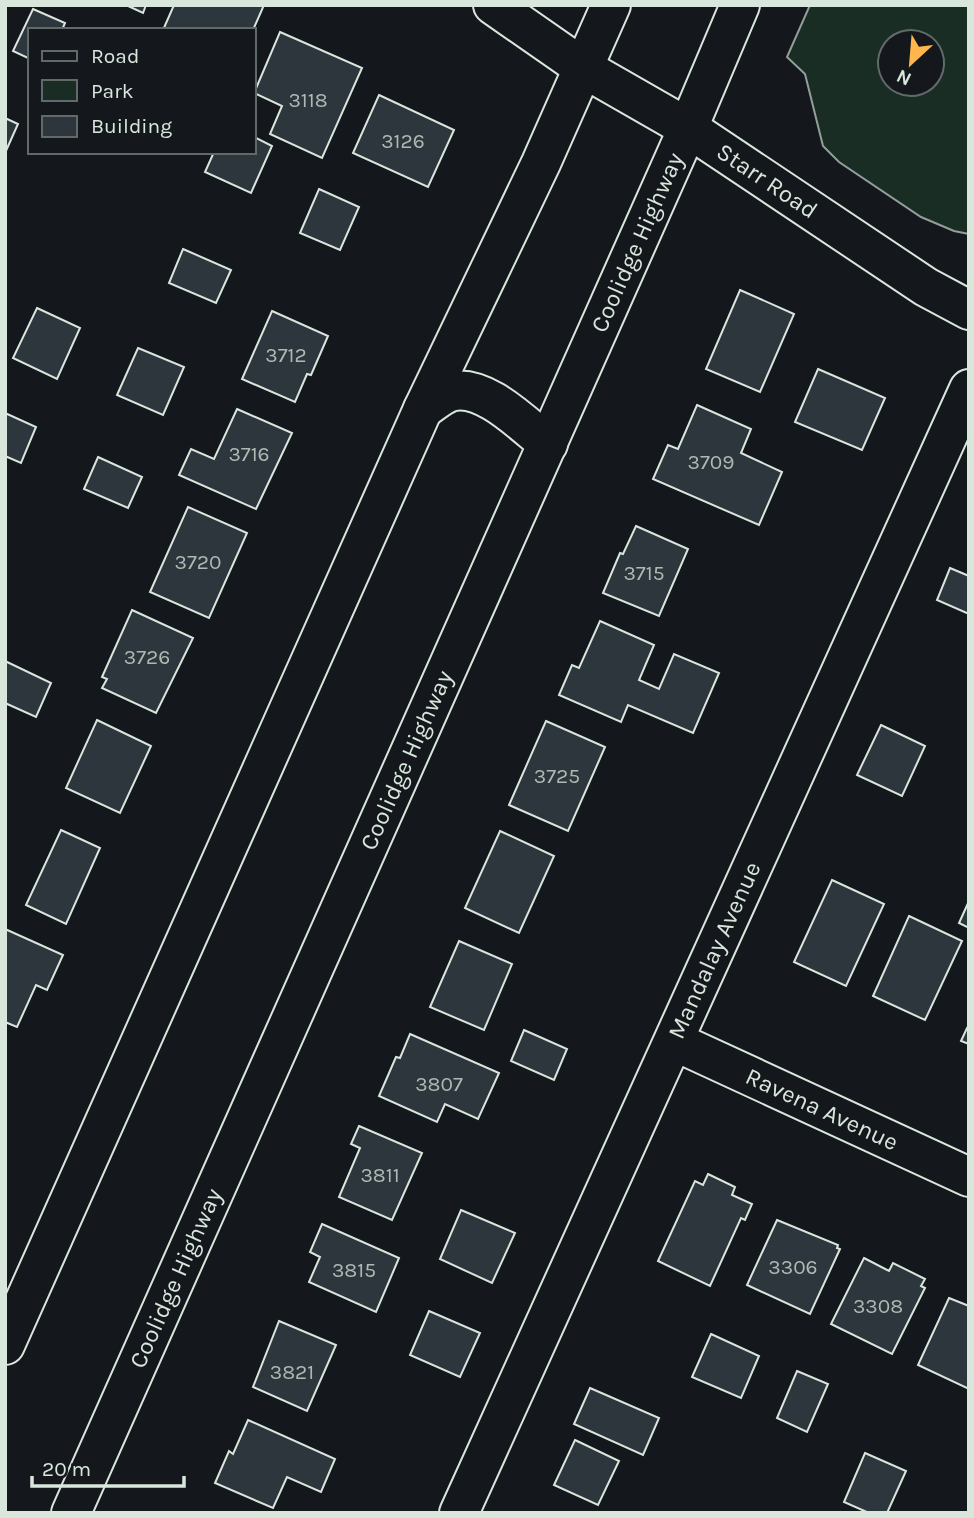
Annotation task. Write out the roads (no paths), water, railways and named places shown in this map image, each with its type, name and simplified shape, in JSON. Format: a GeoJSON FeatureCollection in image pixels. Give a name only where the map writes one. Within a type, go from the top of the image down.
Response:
{"type":"FeatureCollection","features":[{"type":"Feature","properties":{"kind":"main road","name":"Starr Road"},"geometry":{"type":"LineString","coordinates":[[493,5],[585,69],[688,128],[926,287],[969,310]]}},
{"type":"Feature","properties":{"kind":"main road"},"geometry":{"type":"LineString","coordinates":[[5,1345],[423,410],[585,69],[611,5]]}},
{"type":"Feature","properties":{"kind":"main road","name":"Coolidge Highway"},"geometry":{"type":"LineString","coordinates":[[71,1513],[548,444],[740,5]]}},
{"type":"Feature","properties":{"kind":"main road","name":"Mandalay Avenue"},"geometry":{"type":"LineString","coordinates":[[459,1513],[969,389]]}},
{"type":"Feature","properties":{"kind":"main road"},"geometry":{"type":"LineString","coordinates":[[423,410],[449,392],[477,392],[503,408],[548,444]]}},
{"type":"Feature","properties":{"kind":"main road","name":"Ravena Avenue"},"geometry":{"type":"LineString","coordinates":[[674,1041],[969,1177]]}}]}
